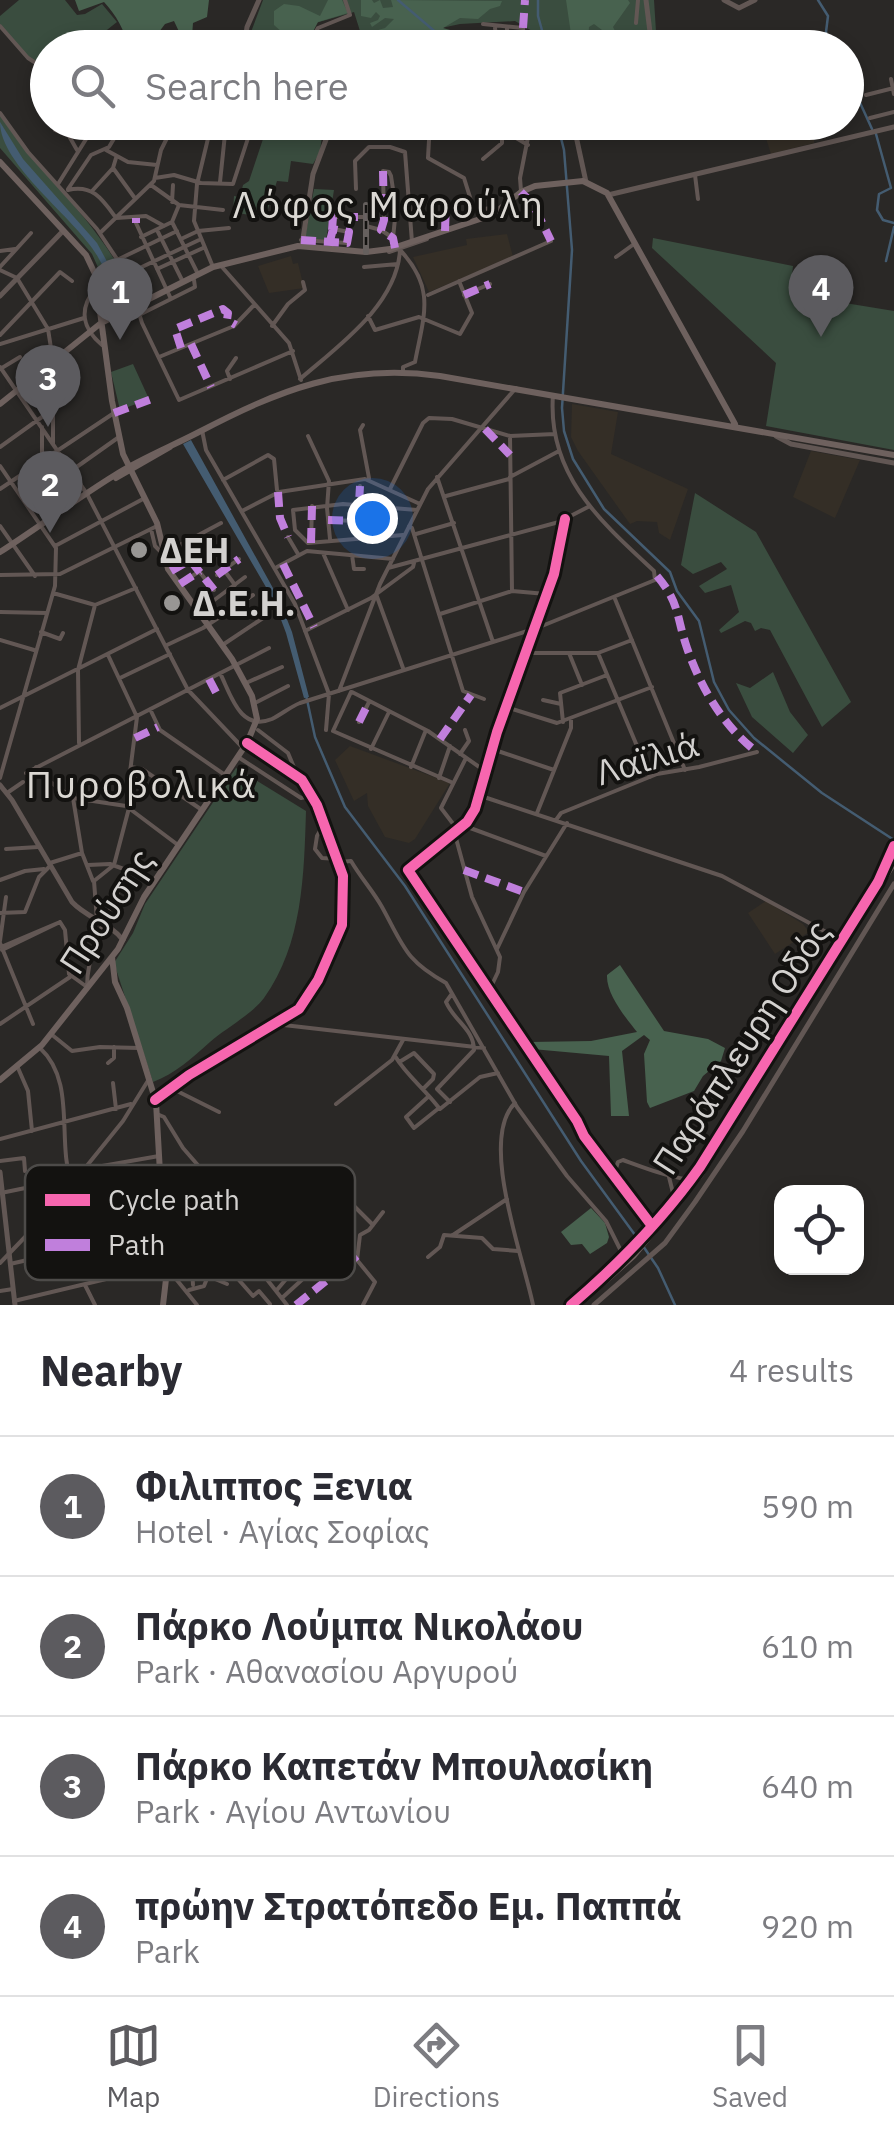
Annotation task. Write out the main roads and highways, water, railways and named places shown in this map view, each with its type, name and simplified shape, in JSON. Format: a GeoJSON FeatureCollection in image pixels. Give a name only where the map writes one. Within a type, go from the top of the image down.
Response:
{"type":"FeatureCollection","features":[{"type":"Feature","properties":{"kind":"main road"},"geometry":{"type":"LineString","coordinates":[[0,162],[88,257],[103,322]]}},
{"type":"Feature","properties":{"kind":"main road"},"geometry":{"type":"LineString","coordinates":[[0,404],[103,322],[217,266],[302,242],[379,252],[398,249],[498,212],[532,187],[583,181],[608,196],[736,425]]}},
{"type":"Feature","properties":{"kind":"main road"},"geometry":{"type":"LineString","coordinates":[[96,286],[103,304],[104,346],[114,414],[122,448],[131,465]]}},
{"type":"Feature","properties":{"kind":"main road"},"geometry":{"type":"LineString","coordinates":[[103,304],[116,315]]}},
{"type":"Feature","properties":{"kind":"main road"},"geometry":{"type":"LineString","coordinates":[[0,552],[131,465],[301,382],[355,374],[403,372],[516,388],[894,455]]}},
{"type":"Feature","properties":{"kind":"main road","name":"Προύσης"},"geometry":{"type":"LineString","coordinates":[[0,1080],[40,1048],[113,956],[154,880],[251,736],[256,707],[246,684],[171,571],[131,465]]}},
{"type":"Feature","properties":{"kind":"main road"},"geometry":{"type":"LineString","coordinates":[[574,1305],[628,1256],[718,1148],[894,861]]}},
{"type":"Feature","properties":{"kind":"main road"},"geometry":{"type":"LineString","coordinates":[[113,956],[115,982],[155,1100],[159,1165]]}},
{"type":"Feature","properties":{"kind":"main road"},"geometry":{"type":"LineString","coordinates":[[103,968],[115,982]]}},
{"type":"Feature","properties":{"kind":"main road"},"geometry":{"type":"LineString","coordinates":[[163,1305],[166,1280]]}},
{"type":"Feature","properties":{"kind":"water"},"geometry":{"type":"Polygon","coordinates":[[[0,122],[23,159],[97,243],[130,304],[120,309],[99,259],[26,175],[3,139],[0,122]]]}},
{"type":"Feature","properties":{"kind":"water"},"geometry":{"type":"Polygon","coordinates":[[[191,440],[279,599],[309,697],[304,698],[274,601],[183,444],[191,440]]]}},
{"type":"Feature","properties":{"kind":"waterway"},"geometry":{"type":"LineString","coordinates":[[398,0],[433,30]]}},
{"type":"Feature","properties":{"kind":"waterway"},"geometry":{"type":"LineString","coordinates":[[538,0],[542,30]]}},
{"type":"Feature","properties":{"kind":"waterway"},"geometry":{"type":"LineString","coordinates":[[818,0],[828,16],[826,30]]}},
{"type":"Feature","properties":{"kind":"waterway"},"geometry":{"type":"LineString","coordinates":[[864,111],[872,129]]}},
{"type":"Feature","properties":{"kind":"waterway"},"geometry":{"type":"LineString","coordinates":[[876,134],[891,188],[879,194],[877,210],[883,220],[894,223]]}},
{"type":"Feature","properties":{"kind":"waterway"},"geometry":{"type":"LineString","coordinates":[[562,140],[572,250],[562,408],[573,459],[604,509],[670,572],[677,591],[699,621],[714,682],[729,710],[754,738],[822,793],[894,840]]}},
{"type":"Feature","properties":{"kind":"waterway"},"geometry":{"type":"LineString","coordinates":[[886,261],[894,227]]}},
{"type":"Feature","properties":{"kind":"waterway"},"geometry":{"type":"LineString","coordinates":[[306,695],[315,737],[345,807],[405,886],[581,1161],[638,1239]]}},
{"type":"Feature","properties":{"kind":"waterway"},"geometry":{"type":"LineString","coordinates":[[643,1246],[675,1305]]}},
{"type":"Feature","properties":{"kind":"railway"},"geometry":{"type":"LineString","coordinates":[[366,205],[366,252]]}},
{"type":"Feature","properties":{"kind":"place","name":"πρώην Στρατόπεδο Εμ. Παππά"},"geometry":{"type":"Point","coordinates":[821,337]}},
{"type":"Feature","properties":{"kind":"place","name":"Φιλιππος Ξενια"},"geometry":{"type":"Point","coordinates":[120,340]}},
{"type":"Feature","properties":{"kind":"place","name":"Πάρκο Καπετάν Μπουλασίκη"},"geometry":{"type":"Point","coordinates":[48,427]}},
{"type":"Feature","properties":{"kind":"place","name":"Πάρκο Λούμπα Νικολάου"},"geometry":{"type":"Point","coordinates":[50,533]}},
{"type":"Feature","properties":{"kind":"place","name":"ΔΕΗ"},"geometry":{"type":"Point","coordinates":[139,550]}},
{"type":"Feature","properties":{"kind":"place","name":"Δ.Ε.Η."},"geometry":{"type":"Point","coordinates":[172,603]}},
{"type":"Feature","properties":{"kind":"district","name":"Λόφος Μαρούλη"},"geometry":{"type":"Point","coordinates":[389,203]}},
{"type":"Feature","properties":{"kind":"district","name":"Πυροβολικά"},"geometry":{"type":"Point","coordinates":[142,783]}}]}
